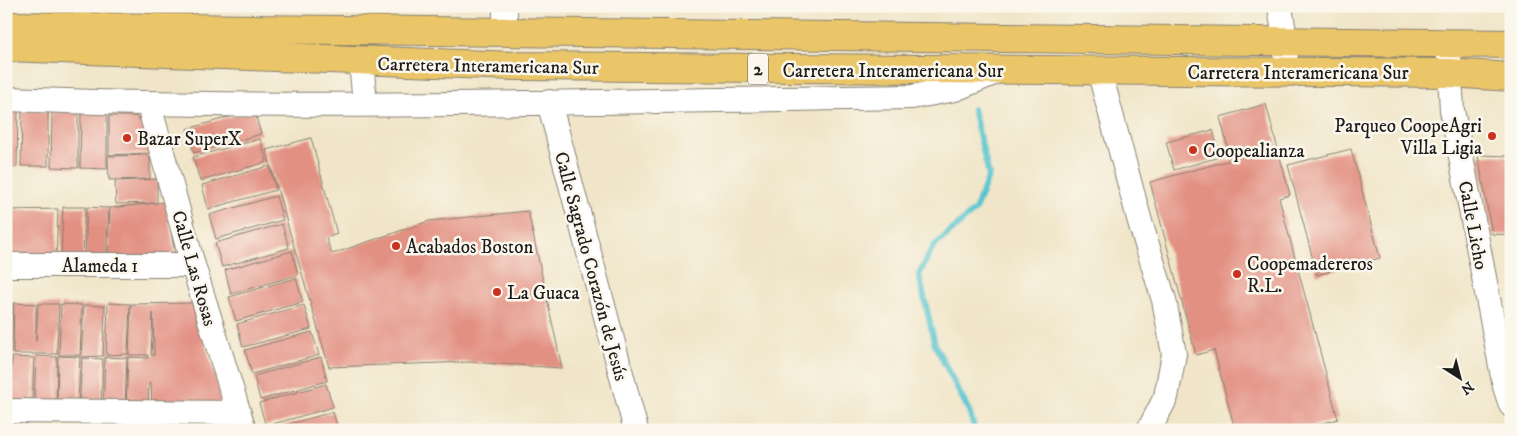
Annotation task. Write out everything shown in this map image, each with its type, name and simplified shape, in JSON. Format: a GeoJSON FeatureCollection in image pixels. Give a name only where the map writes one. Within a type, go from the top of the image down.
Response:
{"type":"FeatureCollection","features":[{"type":"Feature","properties":{"kind":"highway","name":"Carretera Interamericana Sur"},"geometry":{"type":"LineString","coordinates":[[6,26],[505,19],[1285,40],[1511,44]]}},
{"type":"Feature","properties":{"kind":"highway","name":"Carretera Interamericana Sur"},"geometry":{"type":"LineString","coordinates":[[6,48],[361,62],[518,66],[1450,73],[1511,76]]}},
{"type":"Feature","properties":{"kind":"street"},"geometry":{"type":"LineString","coordinates":[[1280,6],[1285,40],[1286,72]]}},
{"type":"Feature","properties":{"kind":"street","name":"Calle Licho"},"geometry":{"type":"LineString","coordinates":[[1448,42],[1452,110],[1505,387],[1511,405]]}},
{"type":"Feature","properties":{"kind":"street"},"geometry":{"type":"LineString","coordinates":[[361,62],[365,103]]}},
{"type":"Feature","properties":{"kind":"street"},"geometry":{"type":"LineString","coordinates":[[1099,70],[1140,222],[1164,300],[1174,354],[1166,397],[1149,430]]}},
{"type":"Feature","properties":{"kind":"street"},"geometry":{"type":"LineString","coordinates":[[6,99],[149,105],[912,97],[955,89],[999,71]]}},
{"type":"Feature","properties":{"kind":"street","name":"Calle Sagrado Corazón de Jesús"},"geometry":{"type":"LineString","coordinates":[[549,102],[636,430]]}},
{"type":"Feature","properties":{"kind":"street","name":"Calle Las Rosas"},"geometry":{"type":"LineString","coordinates":[[149,105],[193,265],[242,421]]}},
{"type":"Feature","properties":{"kind":"street","name":"Alameda 1"},"geometry":{"type":"LineString","coordinates":[[6,265],[193,265]]}},
{"type":"Feature","properties":{"kind":"street"},"geometry":{"type":"LineString","coordinates":[[6,411],[242,421]]}},
{"type":"Feature","properties":{"kind":"building","name":"Coopemadereros R.L."},"geometry":{"type":"Polygon","coordinates":[[[1266,104],[1290,195],[1279,198],[1338,419],[1299,430],[1235,430],[1214,350],[1196,355],[1150,182],[1231,160],[1220,117],[1266,104]]]}},
{"type":"Feature","properties":{"kind":"building"},"geometry":{"type":"Polygon","coordinates":[[[254,110],[261,134],[194,153],[187,129],[254,110]]]}},
{"type":"Feature","properties":{"kind":"building"},"geometry":{"type":"Polygon","coordinates":[[[6,111],[18,111],[17,167],[6,166],[6,111]]]}},
{"type":"Feature","properties":{"kind":"building"},"geometry":{"type":"Polygon","coordinates":[[[22,111],[48,111],[48,166],[21,166],[22,111]]]}},
{"type":"Feature","properties":{"kind":"building"},"geometry":{"type":"Polygon","coordinates":[[[52,112],[78,112],[78,168],[51,167],[52,112]]]}},
{"type":"Feature","properties":{"kind":"building"},"geometry":{"type":"Polygon","coordinates":[[[81,113],[107,113],[107,169],[80,168],[81,113]]]}},
{"type":"Feature","properties":{"kind":"building","name":"Bazar SuperX"},"geometry":{"type":"Polygon","coordinates":[[[109,116],[135,116],[142,122],[150,153],[109,155],[109,116]]]}},
{"type":"Feature","properties":{"kind":"building","name":"Coopealianza"},"geometry":{"type":"Polygon","coordinates":[[[1213,130],[1220,157],[1174,170],[1166,142],[1213,130]]]}},
{"type":"Feature","properties":{"kind":"building","name":"Acabados Boston"},"geometry":{"type":"Polygon","coordinates":[[[311,138],[337,234],[326,238],[332,254],[429,221],[528,211],[562,368],[469,362],[329,367],[266,150],[311,138]]]}},
{"type":"Feature","properties":{"kind":"building"},"geometry":{"type":"Polygon","coordinates":[[[260,139],[267,162],[200,181],[193,157],[260,139]]]}},
{"type":"Feature","properties":{"kind":"building"},"geometry":{"type":"Polygon","coordinates":[[[1351,149],[1380,258],[1317,275],[1288,165],[1351,149]]]}},
{"type":"Feature","properties":{"kind":"building"},"geometry":{"type":"Polygon","coordinates":[[[150,155],[150,179],[109,180],[108,156],[150,155]]]}},
{"type":"Feature","properties":{"kind":"building"},"geometry":{"type":"Polygon","coordinates":[[[1478,155],[1511,156],[1511,235],[1492,234],[1478,155]]]}},
{"type":"Feature","properties":{"kind":"building"},"geometry":{"type":"Polygon","coordinates":[[[269,166],[276,190],[208,209],[202,185],[269,166]]]}},
{"type":"Feature","properties":{"kind":"building"},"geometry":{"type":"Polygon","coordinates":[[[157,179],[157,203],[116,204],[115,181],[157,179]]]}},
{"type":"Feature","properties":{"kind":"building"},"geometry":{"type":"Polygon","coordinates":[[[276,196],[283,220],[216,239],[209,215],[276,196]]]}},
{"type":"Feature","properties":{"kind":"building"},"geometry":{"type":"Polygon","coordinates":[[[166,202],[175,255],[108,260],[110,208],[166,202]]]}},
{"type":"Feature","properties":{"kind":"building"},"geometry":{"type":"Polygon","coordinates":[[[63,207],[85,207],[83,257],[61,258],[63,207]]]}},
{"type":"Feature","properties":{"kind":"building"},"geometry":{"type":"Polygon","coordinates":[[[87,207],[109,208],[106,258],[85,258],[87,207]]]}},
{"type":"Feature","properties":{"kind":"building"},"geometry":{"type":"Polygon","coordinates":[[[58,209],[56,259],[6,261],[6,210],[58,209]]]}},
{"type":"Feature","properties":{"kind":"building"},"geometry":{"type":"Polygon","coordinates":[[[282,224],[289,248],[222,267],[215,243],[282,224]]]}},
{"type":"Feature","properties":{"kind":"building"},"geometry":{"type":"Polygon","coordinates":[[[292,251],[298,275],[231,294],[225,270],[292,251]]]}},
{"type":"Feature","properties":{"kind":"building"},"geometry":{"type":"Polygon","coordinates":[[[296,278],[303,302],[236,321],[229,297],[296,278]]]}},
{"type":"Feature","properties":{"kind":"building"},"geometry":{"type":"Polygon","coordinates":[[[6,302],[13,303],[11,353],[6,353],[6,302]]]}},
{"type":"Feature","properties":{"kind":"building"},"geometry":{"type":"Polygon","coordinates":[[[14,303],[36,304],[36,341],[38,304],[59,304],[57,354],[13,354],[14,303]]]}},
{"type":"Feature","properties":{"kind":"building"},"geometry":{"type":"Polygon","coordinates":[[[108,303],[130,304],[128,354],[106,355],[108,303]]]}},
{"type":"Feature","properties":{"kind":"building"},"geometry":{"type":"Polygon","coordinates":[[[192,303],[225,406],[152,408],[151,383],[149,383],[148,408],[126,409],[128,357],[148,358],[148,355],[129,355],[131,304],[192,303]],[[153,313],[151,355],[154,355],[153,313]]]}},
{"type":"Feature","properties":{"kind":"building"},"geometry":{"type":"Polygon","coordinates":[[[61,304],[82,305],[80,355],[59,355],[61,304]]]}},
{"type":"Feature","properties":{"kind":"building"},"geometry":{"type":"Polygon","coordinates":[[[84,305],[105,306],[103,356],[81,357],[84,305]]]}},
{"type":"Feature","properties":{"kind":"building"},"geometry":{"type":"Polygon","coordinates":[[[304,305],[311,329],[243,347],[237,324],[304,305]]]}},
{"type":"Feature","properties":{"kind":"building"},"geometry":{"type":"Polygon","coordinates":[[[312,332],[319,355],[252,374],[245,350],[312,332]]]}},
{"type":"Feature","properties":{"kind":"building"},"geometry":{"type":"Polygon","coordinates":[[[6,356],[11,357],[9,407],[6,407],[6,356]]]}},
{"type":"Feature","properties":{"kind":"building"},"geometry":{"type":"Polygon","coordinates":[[[36,356],[57,357],[56,408],[34,407],[36,356]]]}},
{"type":"Feature","properties":{"kind":"building"},"geometry":{"type":"Polygon","coordinates":[[[58,356],[80,357],[78,407],[57,408],[58,356]]]}},
{"type":"Feature","properties":{"kind":"building"},"geometry":{"type":"Polygon","coordinates":[[[12,357],[34,358],[32,408],[10,409],[12,357]]]}},
{"type":"Feature","properties":{"kind":"building"},"geometry":{"type":"Polygon","coordinates":[[[105,357],[127,358],[125,408],[103,409],[105,357]]]}},
{"type":"Feature","properties":{"kind":"building"},"geometry":{"type":"Polygon","coordinates":[[[321,357],[327,381],[260,400],[254,376],[321,357]]]}},
{"type":"Feature","properties":{"kind":"building"},"geometry":{"type":"Polygon","coordinates":[[[82,358],[103,359],[101,408],[79,409],[82,358]]]}},
{"type":"Feature","properties":{"kind":"building"},"geometry":{"type":"Polygon","coordinates":[[[326,384],[333,407],[266,426],[259,403],[326,384]]]}},
{"type":"Feature","properties":{"kind":"building"},"geometry":{"type":"Polygon","coordinates":[[[333,412],[338,430],[271,430],[271,429],[333,412]]]}},
{"type":"Feature","properties":{"kind":"waterway"},"geometry":{"type":"LineString","coordinates":[[973,109],[989,175],[975,210],[933,247],[919,275],[935,345],[969,411],[975,430]]}},
{"type":"Feature","properties":{"kind":"place","name":"Parqueo CoopeAgri Villa Ligia"},"geometry":{"type":"Point","coordinates":[1492,136]}},
{"type":"Feature","properties":{"kind":"place","name":"Bazar SuperX"},"geometry":{"type":"Point","coordinates":[127,138]}},
{"type":"Feature","properties":{"kind":"place","name":"Coopealianza"},"geometry":{"type":"Point","coordinates":[1193,150]}},
{"type":"Feature","properties":{"kind":"place","name":"Acabados Boston"},"geometry":{"type":"Point","coordinates":[396,246]}},
{"type":"Feature","properties":{"kind":"place","name":"Coopemadereros R.L."},"geometry":{"type":"Point","coordinates":[1237,274]}},
{"type":"Feature","properties":{"kind":"place","name":"La Guaca"},"geometry":{"type":"Point","coordinates":[497,292]}}]}
